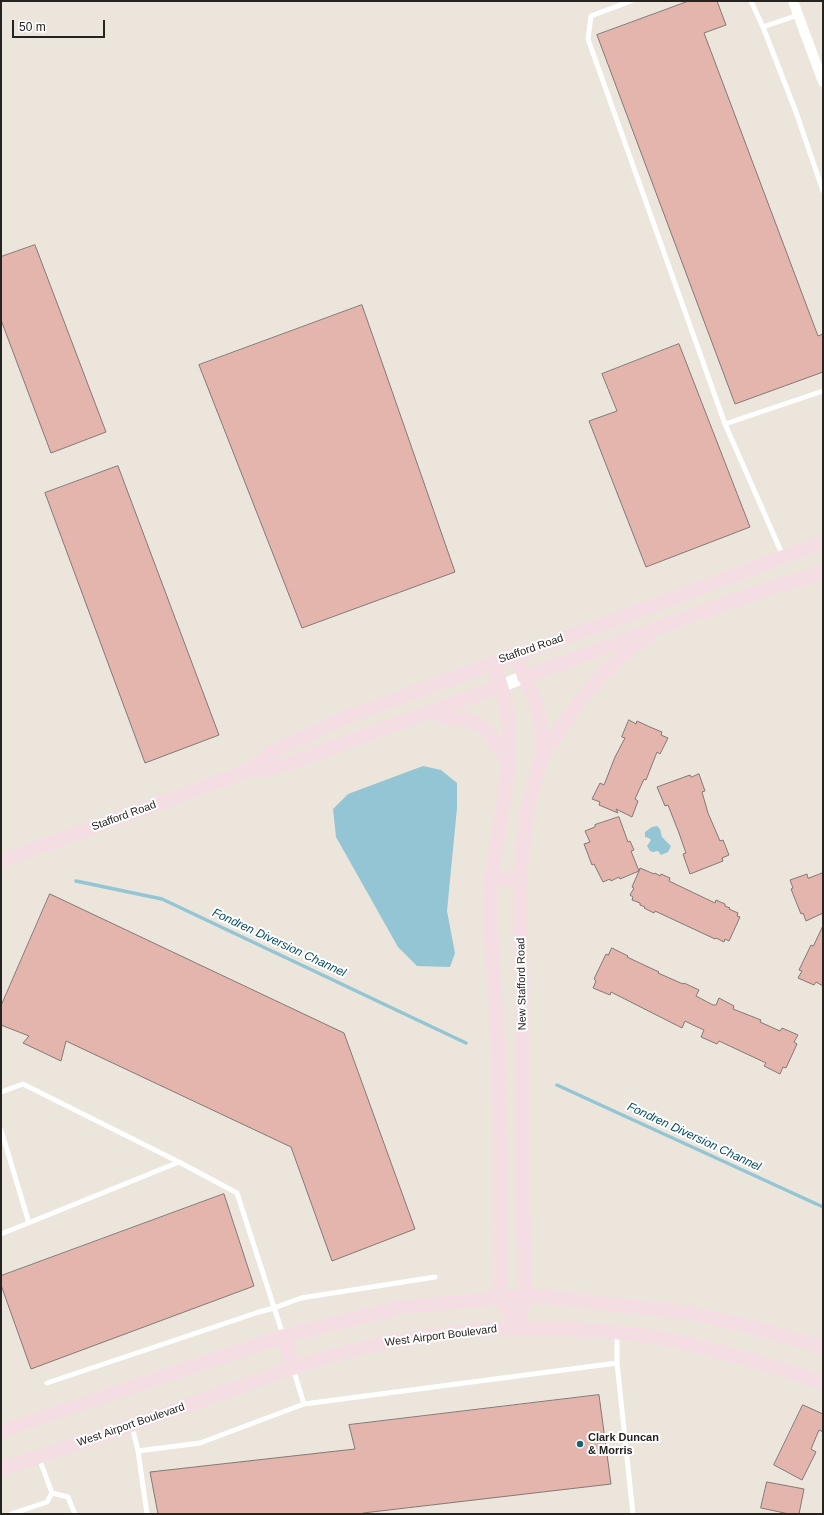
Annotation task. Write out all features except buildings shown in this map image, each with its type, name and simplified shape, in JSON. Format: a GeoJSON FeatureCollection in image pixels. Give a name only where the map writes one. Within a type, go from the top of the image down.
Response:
{"type":"FeatureCollection","features":[{"type":"Feature","properties":{"kind":"main road","name":"Stafford Road"},"geometry":{"type":"LineString","coordinates":[[247,771],[275,750],[347,717],[494,662],[612,621],[823,542]]}},
{"type":"Feature","properties":{"kind":"main road"},"geometry":{"type":"LineString","coordinates":[[524,677],[740,598],[823,572]]}},
{"type":"Feature","properties":{"kind":"main road"},"geometry":{"type":"LineString","coordinates":[[540,759],[580,699],[598,680],[624,654],[668,624]]}},
{"type":"Feature","properties":{"kind":"main road","name":"New Stafford Road"},"geometry":{"type":"LineString","coordinates":[[515,655],[536,702],[541,725],[540,759],[527,811],[520,879],[522,1153],[525,1297],[516,1328]]}},
{"type":"Feature","properties":{"kind":"main road"},"geometry":{"type":"LineString","coordinates":[[494,662],[506,703],[509,727],[509,763],[491,880],[490,921],[499,1060],[501,1298],[516,1328]]}},
{"type":"Feature","properties":{"kind":"main road","name":"Stafford Road"},"geometry":{"type":"LineString","coordinates":[[1,861],[247,771],[282,766],[501,686]]}},
{"type":"Feature","properties":{"kind":"main road"},"geometry":{"type":"LineString","coordinates":[[430,712],[448,718],[465,719],[478,724],[488,732],[509,763]]}},
{"type":"Feature","properties":{"kind":"main road"},"geometry":{"type":"LineString","coordinates":[[491,880],[520,879]]}},
{"type":"Feature","properties":{"kind":"main road"},"geometry":{"type":"LineString","coordinates":[[1,1431],[284,1336],[401,1307],[501,1298],[548,1297],[690,1314],[744,1325],[823,1347]]}},
{"type":"Feature","properties":{"kind":"main road","name":"West Airport Boulevard"},"geometry":{"type":"LineString","coordinates":[[1,1470],[293,1368],[352,1350],[414,1338],[473,1330],[558,1328],[617,1333],[679,1342],[748,1359],[823,1383]]}},
{"type":"Feature","properties":{"kind":"main road"},"geometry":{"type":"LineString","coordinates":[[284,1336],[293,1368]]}},
{"type":"Feature","properties":{"kind":"street"},"geometry":{"type":"LineString","coordinates":[[793,1],[823,82]]}},
{"type":"Feature","properties":{"kind":"street"},"geometry":{"type":"LineString","coordinates":[[501,686],[524,677]]}},
{"type":"Feature","properties":{"kind":"lane"},"geometry":{"type":"LineString","coordinates":[[631,1],[591,16],[588,39],[725,424],[783,556]]}},
{"type":"Feature","properties":{"kind":"lane"},"geometry":{"type":"LineString","coordinates":[[751,1],[763,27],[796,112],[823,192]]}},
{"type":"Feature","properties":{"kind":"lane"},"geometry":{"type":"LineString","coordinates":[[763,27],[798,15]]}},
{"type":"Feature","properties":{"kind":"lane"},"geometry":{"type":"LineString","coordinates":[[725,424],[823,391]]}},
{"type":"Feature","properties":{"kind":"lane"},"geometry":{"type":"LineString","coordinates":[[1,1092],[22,1084],[179,1162],[237,1193],[284,1336]]}},
{"type":"Feature","properties":{"kind":"lane"},"geometry":{"type":"LineString","coordinates":[[1,1130],[29,1223]]}},
{"type":"Feature","properties":{"kind":"lane"},"geometry":{"type":"LineString","coordinates":[[1,1234],[179,1162]]}},
{"type":"Feature","properties":{"kind":"lane"},"geometry":{"type":"LineString","coordinates":[[47,1383],[302,1298],[435,1278]]}},
{"type":"Feature","properties":{"kind":"lane"},"geometry":{"type":"LineString","coordinates":[[617,1333],[617,1363],[633,1514]]}},
{"type":"Feature","properties":{"kind":"lane"},"geometry":{"type":"LineString","coordinates":[[138,1451],[200,1443],[304,1404],[617,1363]]}},
{"type":"Feature","properties":{"kind":"lane"},"geometry":{"type":"LineString","coordinates":[[293,1368],[304,1404]]}},
{"type":"Feature","properties":{"kind":"lane"},"geometry":{"type":"LineString","coordinates":[[132,1425],[138,1451],[147,1514]]}},
{"type":"Feature","properties":{"kind":"lane"},"geometry":{"type":"LineString","coordinates":[[11,1514],[47,1502],[52,1493],[39,1457]]}},
{"type":"Feature","properties":{"kind":"lane"},"geometry":{"type":"LineString","coordinates":[[52,1493],[68,1497],[75,1514]]}},
{"type":"Feature","properties":{"kind":"water"},"geometry":{"type":"Polygon","coordinates":[[[423,766],[441,770],[457,783],[457,808],[447,911],[455,953],[450,967],[417,966],[398,947],[336,837],[333,809],[348,794],[423,766]]]}},
{"type":"Feature","properties":{"kind":"water"},"geometry":{"type":"Polygon","coordinates":[[[657,826],[660,829],[662,837],[671,846],[668,852],[661,855],[658,851],[650,851],[647,846],[651,840],[645,837],[645,832],[652,827],[657,826]]]}},
{"type":"Feature","properties":{"kind":"waterway","name":"Fondren Diversion Channel"},"geometry":{"type":"LineString","coordinates":[[76,881],[162,899],[466,1043]]}},
{"type":"Feature","properties":{"kind":"waterway","name":"Fondren Diversion Channel"},"geometry":{"type":"LineString","coordinates":[[557,1085],[823,1207]]}},
{"type":"Feature","properties":{"kind":"place","name":"Clark Duncan & Morris"},"geometry":{"type":"Point","coordinates":[580,1444]}}]}
